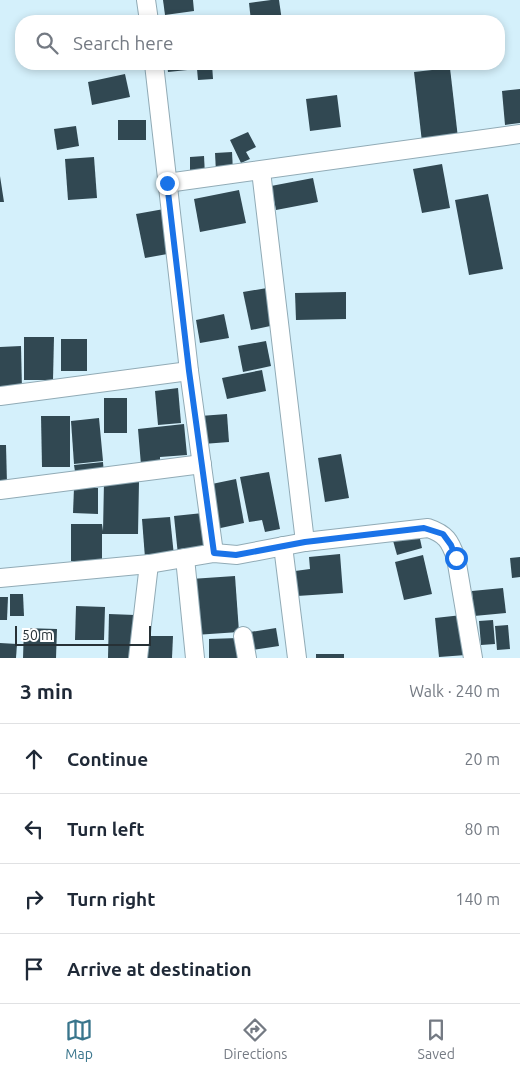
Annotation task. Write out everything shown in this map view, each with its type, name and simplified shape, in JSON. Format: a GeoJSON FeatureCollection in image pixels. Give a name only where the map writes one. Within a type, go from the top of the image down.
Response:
{"type":"FeatureCollection","features":[{"type":"Feature","properties":{"kind":"street"},"geometry":{"type":"LineString","coordinates":[[146,0],[148,15]]}},
{"type":"Feature","properties":{"kind":"street"},"geometry":{"type":"LineString","coordinates":[[155,70],[189,371],[214,553]]}},
{"type":"Feature","properties":{"kind":"street"},"geometry":{"type":"LineString","coordinates":[[167,183],[520,134]]}},
{"type":"Feature","properties":{"kind":"street"},"geometry":{"type":"LineString","coordinates":[[261,171],[305,542]]}},
{"type":"Feature","properties":{"kind":"street"},"geometry":{"type":"LineString","coordinates":[[0,396],[189,371]]}},
{"type":"Feature","properties":{"kind":"street"},"geometry":{"type":"LineString","coordinates":[[0,490],[202,464]]}},
{"type":"Feature","properties":{"kind":"street"},"geometry":{"type":"LineString","coordinates":[[0,578],[149,564],[214,553],[236,555],[305,542],[424,528],[443,534],[451,545],[456,558],[473,658]]}},
{"type":"Feature","properties":{"kind":"street"},"geometry":{"type":"LineString","coordinates":[[282,546],[297,658]]}},
{"type":"Feature","properties":{"kind":"street"},"geometry":{"type":"LineString","coordinates":[[185,558],[195,658]]}},
{"type":"Feature","properties":{"kind":"street"},"geometry":{"type":"LineString","coordinates":[[138,658],[149,564]]}},
{"type":"Feature","properties":{"kind":"street"},"geometry":{"type":"LineString","coordinates":[[243,636],[247,658]]}},
{"type":"Feature","properties":{"kind":"building"},"geometry":{"type":"Polygon","coordinates":[[[163,0],[193,0],[194,11],[165,15],[163,0]]]}},
{"type":"Feature","properties":{"kind":"building"},"geometry":{"type":"Polygon","coordinates":[[[279,0],[281,15],[250,15],[249,3],[279,0]]]}},
{"type":"Feature","properties":{"kind":"building"},"geometry":{"type":"Polygon","coordinates":[[[168,70],[187,70],[168,72],[168,70]]]}},
{"type":"Feature","properties":{"kind":"building"},"geometry":{"type":"Polygon","coordinates":[[[197,70],[212,70],[213,79],[198,80],[197,70]]]}},
{"type":"Feature","properties":{"kind":"building"},"geometry":{"type":"Polygon","coordinates":[[[450,70],[458,138],[422,142],[414,72],[450,70]]]}},
{"type":"Feature","properties":{"kind":"building"},"geometry":{"type":"Polygon","coordinates":[[[125,74],[130,97],[92,105],[88,82],[125,74]]]}},
{"type":"Feature","properties":{"kind":"building"},"geometry":{"type":"Polygon","coordinates":[[[520,89],[520,123],[505,125],[502,91],[520,89]]]}},
{"type":"Feature","properties":{"kind":"building"},"geometry":{"type":"Polygon","coordinates":[[[337,95],[341,127],[310,131],[306,99],[337,95]]]}},
{"type":"Feature","properties":{"kind":"building"},"geometry":{"type":"Polygon","coordinates":[[[118,120],[146,120],[146,140],[118,140],[118,120]]]}},
{"type":"Feature","properties":{"kind":"building"},"geometry":{"type":"Polygon","coordinates":[[[76,126],[79,146],[57,150],[54,129],[76,126]]]}},
{"type":"Feature","properties":{"kind":"building"},"geometry":{"type":"Polygon","coordinates":[[[248,132],[256,147],[246,152],[250,159],[241,163],[230,140],[248,132]]]}},
{"type":"Feature","properties":{"kind":"building"},"geometry":{"type":"Polygon","coordinates":[[[232,152],[233,171],[216,172],[215,153],[232,152]]]}},
{"type":"Feature","properties":{"kind":"building"},"geometry":{"type":"Polygon","coordinates":[[[204,156],[205,175],[190,176],[190,157],[204,156]]]}},
{"type":"Feature","properties":{"kind":"building"},"geometry":{"type":"Polygon","coordinates":[[[94,157],[97,198],[68,200],[65,159],[94,157]]]}},
{"type":"Feature","properties":{"kind":"building"},"geometry":{"type":"Polygon","coordinates":[[[442,164],[450,208],[422,213],[413,169],[442,164]]]}},
{"type":"Feature","properties":{"kind":"building"},"geometry":{"type":"Polygon","coordinates":[[[0,176],[4,202],[0,202],[0,176]]]}},
{"type":"Feature","properties":{"kind":"building"},"geometry":{"type":"Polygon","coordinates":[[[313,178],[318,202],[276,210],[271,186],[313,178]]]}},
{"type":"Feature","properties":{"kind":"building"},"geometry":{"type":"Polygon","coordinates":[[[239,190],[246,223],[200,232],[194,199],[239,190]]]}},
{"type":"Feature","properties":{"kind":"building"},"geometry":{"type":"Polygon","coordinates":[[[488,194],[503,269],[469,275],[455,200],[488,194]]]}},
{"type":"Feature","properties":{"kind":"building"},"geometry":{"type":"Polygon","coordinates":[[[164,209],[173,253],[145,258],[136,214],[164,209]]]}},
{"type":"Feature","properties":{"kind":"building"},"geometry":{"type":"Polygon","coordinates":[[[267,288],[275,325],[251,330],[243,292],[267,288]]]}},
{"type":"Feature","properties":{"kind":"building"},"geometry":{"type":"Polygon","coordinates":[[[346,292],[346,319],[296,320],[295,293],[346,292]]]}},
{"type":"Feature","properties":{"kind":"building"},"geometry":{"type":"Polygon","coordinates":[[[224,314],[229,338],[200,343],[196,320],[224,314]]]}},
{"type":"Feature","properties":{"kind":"building"},"geometry":{"type":"Polygon","coordinates":[[[24,337],[54,337],[53,380],[24,380],[24,337]]]}},
{"type":"Feature","properties":{"kind":"building"},"geometry":{"type":"Polygon","coordinates":[[[61,339],[87,339],[87,371],[61,371],[61,339]]]}},
{"type":"Feature","properties":{"kind":"building"},"geometry":{"type":"Polygon","coordinates":[[[266,341],[271,366],[243,372],[238,346],[266,341]]]}},
{"type":"Feature","properties":{"kind":"building"},"geometry":{"type":"Polygon","coordinates":[[[21,346],[22,390],[0,391],[0,347],[21,346]]]}},
{"type":"Feature","properties":{"kind":"building"},"geometry":{"type":"Polygon","coordinates":[[[262,370],[266,391],[227,399],[222,378],[262,370]]]}},
{"type":"Feature","properties":{"kind":"building"},"geometry":{"type":"Polygon","coordinates":[[[178,388],[181,423],[158,425],[155,391],[178,388]]]}},
{"type":"Feature","properties":{"kind":"building"},"geometry":{"type":"Polygon","coordinates":[[[104,398],[127,398],[127,433],[104,433],[104,398]]]}},
{"type":"Feature","properties":{"kind":"building"},"geometry":{"type":"Polygon","coordinates":[[[227,414],[229,442],[203,444],[200,416],[227,414]]]}},
{"type":"Feature","properties":{"kind":"building"},"geometry":{"type":"Polygon","coordinates":[[[41,416],[70,416],[70,467],[42,467],[41,416]]]}},
{"type":"Feature","properties":{"kind":"building"},"geometry":{"type":"Polygon","coordinates":[[[99,418],[103,461],[74,464],[71,421],[99,418]]]}},
{"type":"Feature","properties":{"kind":"building"},"geometry":{"type":"Polygon","coordinates":[[[184,424],[187,455],[160,457],[160,464],[141,465],[138,429],[184,424]]]}},
{"type":"Feature","properties":{"kind":"building"},"geometry":{"type":"Polygon","coordinates":[[[0,445],[6,445],[7,484],[0,484],[0,445]]]}},
{"type":"Feature","properties":{"kind":"building"},"geometry":{"type":"Polygon","coordinates":[[[341,454],[349,498],[325,502],[318,458],[341,454]]]}},
{"type":"Feature","properties":{"kind":"building"},"geometry":{"type":"Polygon","coordinates":[[[103,462],[104,475],[76,478],[74,465],[103,462]]]}},
{"type":"Feature","properties":{"kind":"building"},"geometry":{"type":"Polygon","coordinates":[[[269,472],[280,529],[265,532],[262,520],[249,522],[240,477],[269,472]]]}},
{"type":"Feature","properties":{"kind":"building"},"geometry":{"type":"Polygon","coordinates":[[[236,479],[244,523],[216,529],[207,485],[236,479]]]}},
{"type":"Feature","properties":{"kind":"building"},"geometry":{"type":"Polygon","coordinates":[[[104,482],[139,482],[138,534],[102,534],[102,561],[71,561],[71,524],[102,524],[103,531],[104,482]]]}},
{"type":"Feature","properties":{"kind":"building"},"geometry":{"type":"Polygon","coordinates":[[[74,488],[98,488],[98,514],[73,513],[74,488]]]}},
{"type":"Feature","properties":{"kind":"building"},"geometry":{"type":"Polygon","coordinates":[[[203,513],[207,552],[178,555],[174,516],[203,513]]]}},
{"type":"Feature","properties":{"kind":"building"},"geometry":{"type":"Polygon","coordinates":[[[170,517],[174,556],[145,558],[142,519],[170,517]]]}},
{"type":"Feature","properties":{"kind":"building"},"geometry":{"type":"Polygon","coordinates":[[[418,530],[422,548],[397,555],[392,537],[418,530]]]}},
{"type":"Feature","properties":{"kind":"building"},"geometry":{"type":"Polygon","coordinates":[[[340,554],[343,593],[297,596],[295,571],[310,569],[309,557],[340,554]]]}},
{"type":"Feature","properties":{"kind":"building"},"geometry":{"type":"Polygon","coordinates":[[[423,555],[432,594],[404,600],[395,562],[423,555]]]}},
{"type":"Feature","properties":{"kind":"building"},"geometry":{"type":"Polygon","coordinates":[[[520,557],[520,577],[512,578],[510,558],[520,557]]]}},
{"type":"Feature","properties":{"kind":"building"},"geometry":{"type":"Polygon","coordinates":[[[235,576],[239,632],[195,635],[191,579],[235,576]]]}},
{"type":"Feature","properties":{"kind":"building"},"geometry":{"type":"Polygon","coordinates":[[[503,588],[506,613],[474,616],[472,591],[503,588]]]}},
{"type":"Feature","properties":{"kind":"building"},"geometry":{"type":"Polygon","coordinates":[[[10,594],[23,594],[24,616],[10,616],[10,594]]]}},
{"type":"Feature","properties":{"kind":"building"},"geometry":{"type":"Polygon","coordinates":[[[0,597],[8,597],[7,620],[0,620],[0,597]]]}},
{"type":"Feature","properties":{"kind":"building"},"geometry":{"type":"Polygon","coordinates":[[[76,606],[105,607],[104,640],[75,640],[76,606]]]}},
{"type":"Feature","properties":{"kind":"building"},"geometry":{"type":"Polygon","coordinates":[[[109,614],[135,615],[134,658],[108,658],[109,614]]]}},
{"type":"Feature","properties":{"kind":"building"},"geometry":{"type":"Polygon","coordinates":[[[462,615],[466,655],[439,657],[435,618],[462,615]]]}},
{"type":"Feature","properties":{"kind":"building"},"geometry":{"type":"Polygon","coordinates":[[[493,620],[495,644],[481,645],[479,621],[493,620]]]}},
{"type":"Feature","properties":{"kind":"building"},"geometry":{"type":"Polygon","coordinates":[[[508,625],[510,649],[497,650],[495,626],[508,625]]]}},
{"type":"Feature","properties":{"kind":"building"},"geometry":{"type":"Polygon","coordinates":[[[24,628],[57,629],[56,658],[23,658],[24,628]]]}},
{"type":"Feature","properties":{"kind":"building"},"geometry":{"type":"Polygon","coordinates":[[[276,628],[279,646],[252,650],[250,632],[276,628]]]}},
{"type":"Feature","properties":{"kind":"building"},"geometry":{"type":"Polygon","coordinates":[[[144,636],[173,636],[172,658],[143,658],[144,636]]]}},
{"type":"Feature","properties":{"kind":"building"},"geometry":{"type":"Polygon","coordinates":[[[238,638],[238,658],[209,658],[209,639],[238,638]]]}},
{"type":"Feature","properties":{"kind":"building"},"geometry":{"type":"Polygon","coordinates":[[[0,643],[17,644],[16,658],[0,658],[0,643]]]}},
{"type":"Feature","properties":{"kind":"building"},"geometry":{"type":"Polygon","coordinates":[[[316,654],[344,654],[344,658],[316,658],[316,654]]]}},
{"type":"Feature","properties":{"kind":"route"},"geometry":{"type":"LineString","coordinates":[[167,183],[189,371],[214,553],[236,555],[305,542],[428,528],[443,534],[451,545],[456,558]]}}]}
